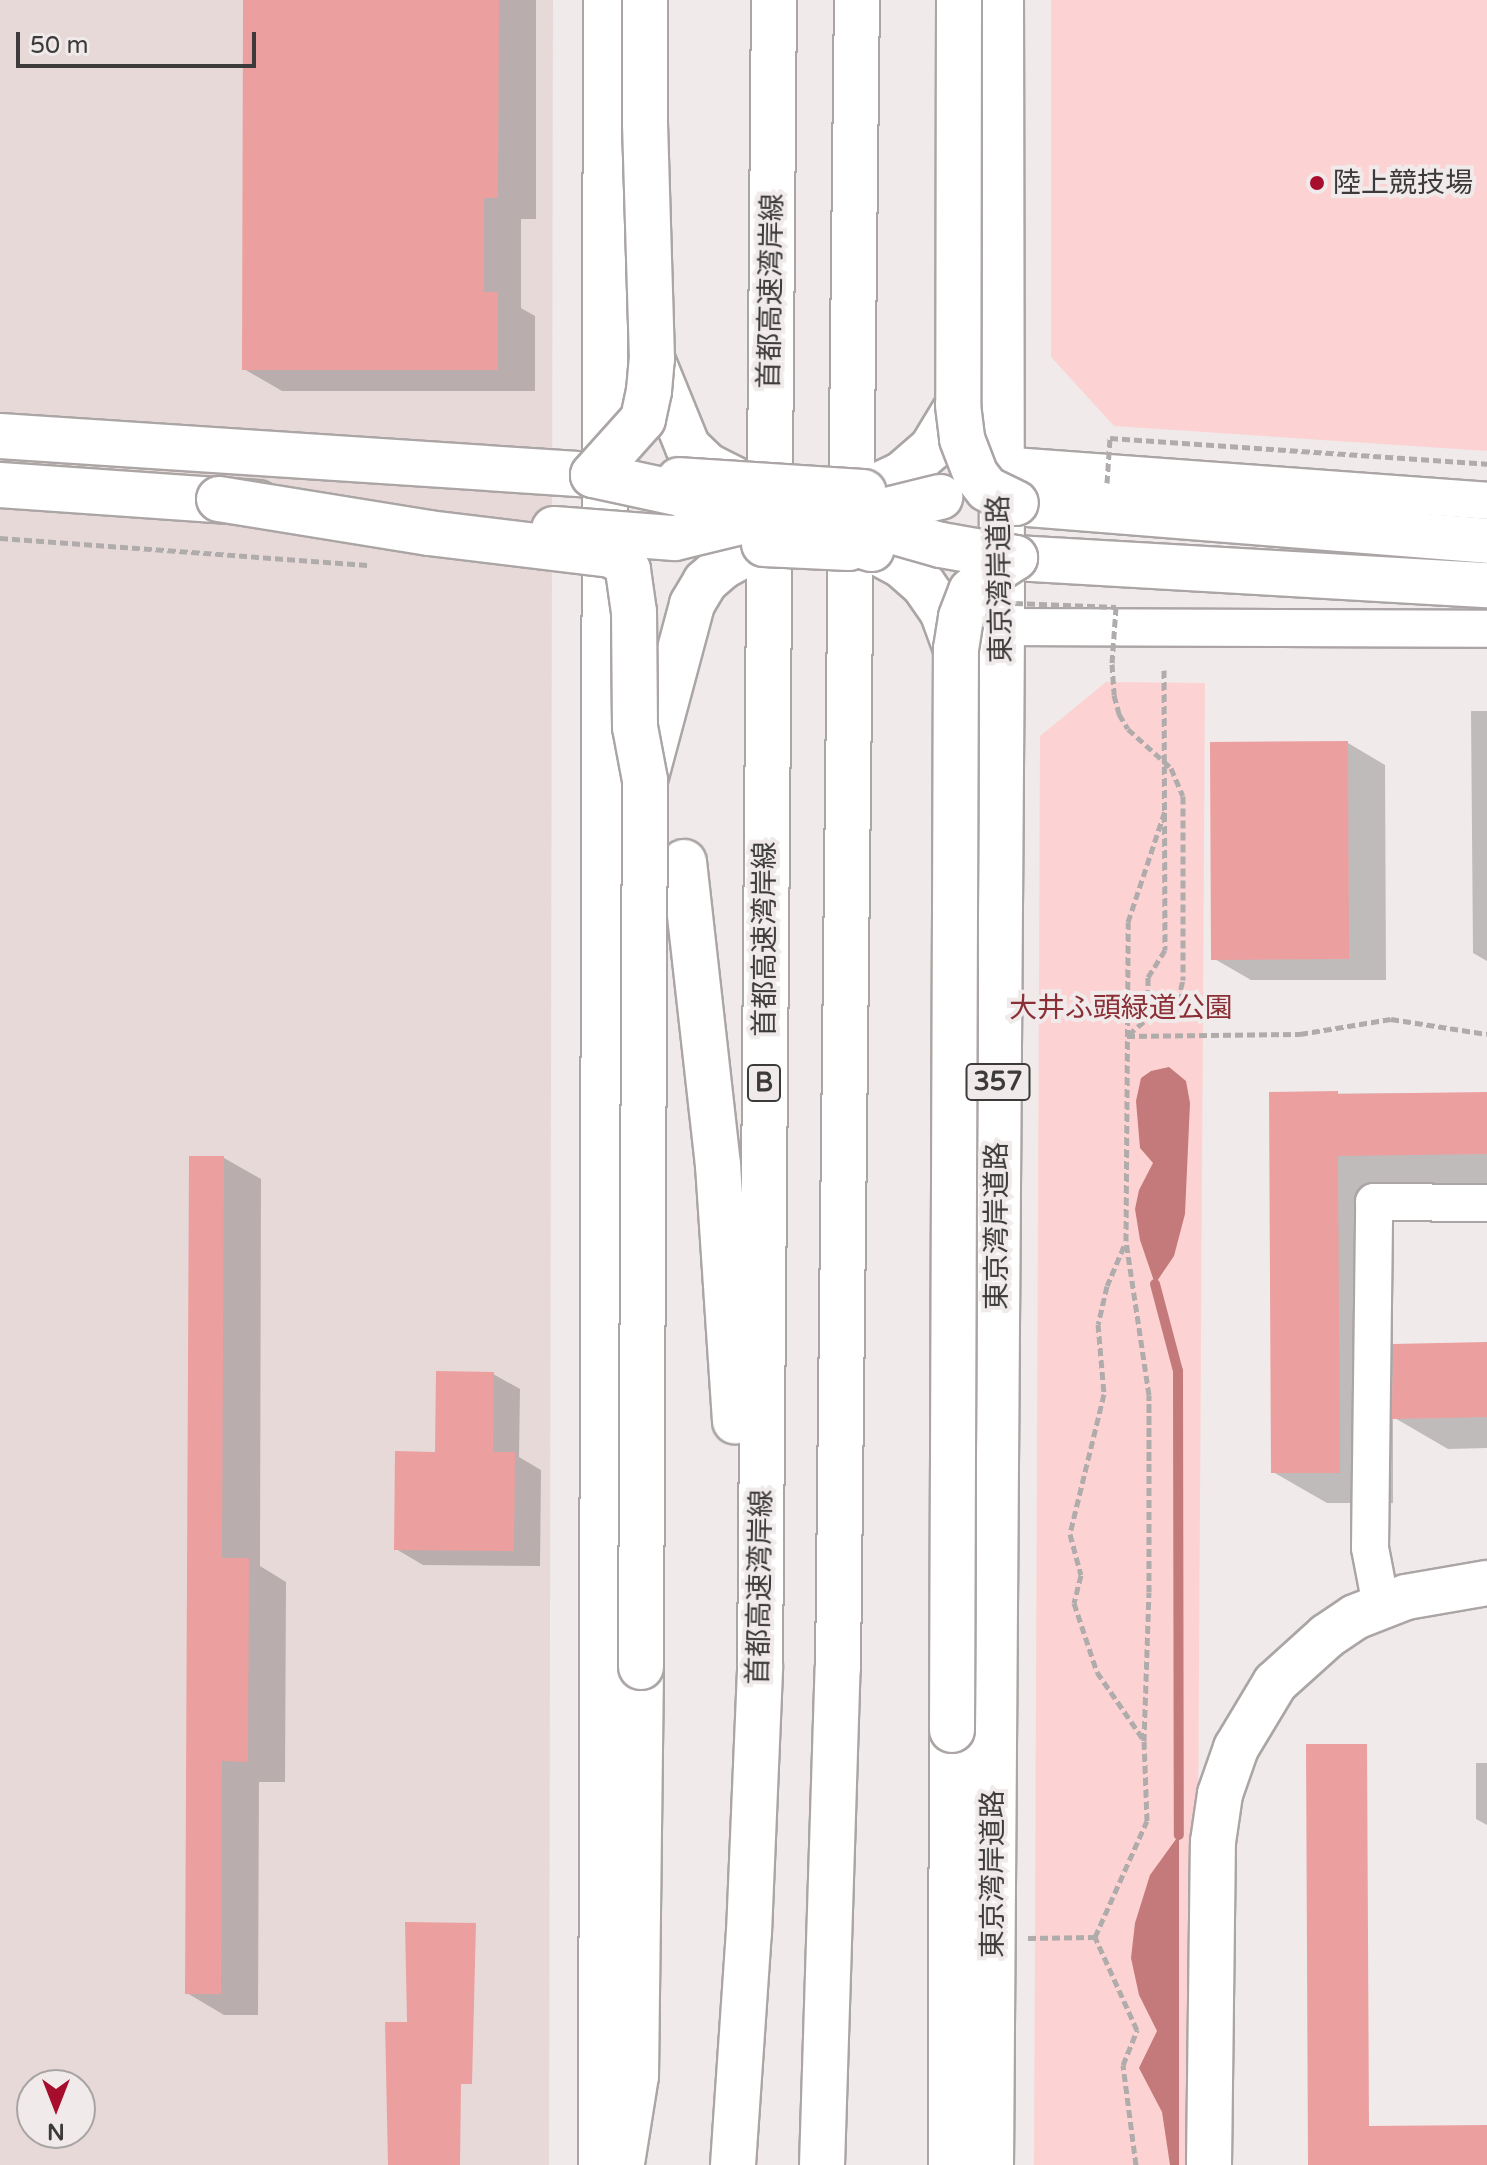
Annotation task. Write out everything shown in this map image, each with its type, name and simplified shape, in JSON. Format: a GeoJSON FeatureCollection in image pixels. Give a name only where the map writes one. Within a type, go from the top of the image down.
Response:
{"type":"FeatureCollection","features":[{"type":"Feature","properties":{"kind":"main road"},"geometry":{"type":"LineString","coordinates":[[601,2165],[606,0]]}},
{"type":"Feature","properties":{"kind":"main road"},"geometry":{"type":"LineString","coordinates":[[593,475],[643,419],[652,359],[645,124],[645,0]]}},
{"type":"Feature","properties":{"kind":"main road","name":"首都高速湾岸線"},"geometry":{"type":"LineString","coordinates":[[733,2165],[749,1933],[760,1665],[774,0]]}},
{"type":"Feature","properties":{"kind":"main road"},"geometry":{"type":"LineString","coordinates":[[822,2165],[828,2057],[838,1668],[857,0]]}},
{"type":"Feature","properties":{"kind":"main road"},"geometry":{"type":"LineString","coordinates":[[854,299],[880,0]]}},
{"type":"Feature","properties":{"kind":"main road"},"geometry":{"type":"LineString","coordinates":[[959,0],[958,405],[962,439],[976,475],[987,489],[1008,484]]}},
{"type":"Feature","properties":{"kind":"main road","name":"東京湾岸道路"},"geometry":{"type":"LineString","coordinates":[[991,2165],[1008,484],[1001,0]]}},
{"type":"Feature","properties":{"kind":"main road"},"geometry":{"type":"LineString","coordinates":[[652,359],[688,447],[708,466],[901,565],[923,584],[942,611],[956,649]]}},
{"type":"Feature","properties":{"kind":"main road"},"geometry":{"type":"LineString","coordinates":[[645,780],[692,604],[705,582],[722,567],[810,517],[902,474],[932,448],[958,405]]}},
{"type":"Feature","properties":{"kind":"main road"},"geometry":{"type":"LineString","coordinates":[[0,436],[593,475],[1015,558],[1487,585]]}},
{"type":"Feature","properties":{"kind":"main road"},"geometry":{"type":"LineString","coordinates":[[0,485],[219,499],[675,538],[1008,484],[1487,541]]}},
{"type":"Feature","properties":{"kind":"main road"},"geometry":{"type":"LineString","coordinates":[[219,499],[429,533],[611,555],[622,561],[633,592],[635,727],[645,780],[641,1667],[636,2076],[621,2165]]}},
{"type":"Feature","properties":{"kind":"main road"},"geometry":{"type":"LineString","coordinates":[[951,2165],[956,649],[961,617],[971,591],[1015,558]]}},
{"type":"Feature","properties":{"kind":"main road"},"geometry":{"type":"LineString","coordinates":[[684,862],[718,1165],[749,1617],[760,1665]]}},
{"type":"Feature","properties":{"kind":"main road"},"geometry":{"type":"LineString","coordinates":[[1209,2165],[1213,1842],[1227,1771],[1247,1726],[1275,1683],[1327,1636],[1381,1605],[1431,1591],[1487,1583]]}},
{"type":"Feature","properties":{"kind":"main road"},"geometry":{"type":"LineString","coordinates":[[952,1730],[992,1976]]}},
{"type":"Feature","properties":{"kind":"main road"},"geometry":{"type":"LineString","coordinates":[[828,2057],[829,2165]]}},
{"type":"Feature","properties":{"kind":"street"},"geometry":{"type":"LineString","coordinates":[[1008,484],[1487,501]]}},
{"type":"Feature","properties":{"kind":"street"},"geometry":{"type":"LineString","coordinates":[[1006,615],[1487,629]]}},
{"type":"Feature","properties":{"kind":"street"},"geometry":{"type":"LineString","coordinates":[[1381,1605],[1370,1548],[1374,1202],[1487,1203]]}},
{"type":"Feature","properties":{"kind":"path"},"geometry":{"type":"LineString","coordinates":[[1107,483],[1110,438],[1487,464]]}},
{"type":"Feature","properties":{"kind":"path"},"geometry":{"type":"LineString","coordinates":[[0,538],[374,565]]}},
{"type":"Feature","properties":{"kind":"path"},"geometry":{"type":"LineString","coordinates":[[1006,615],[1116,607],[1112,664],[1119,714],[1128,729],[1171,768],[1183,796],[1183,980],[1178,1001],[1162,1006],[1127,1036]]}},
{"type":"Feature","properties":{"kind":"path"},"geometry":{"type":"LineString","coordinates":[[1162,1006],[1148,997],[1148,977],[1165,950],[1164,670]]}},
{"type":"Feature","properties":{"kind":"path"},"geometry":{"type":"LineString","coordinates":[[1136,2165],[1123,2065],[1137,2030],[1095,1937],[1147,1821],[1144,1741],[1149,1592],[1149,1395],[1126,1241],[1128,922],[1166,808]]}},
{"type":"Feature","properties":{"kind":"path"},"geometry":{"type":"LineString","coordinates":[[1127,1036],[1300,1034],[1391,1019],[1487,1034]]}},
{"type":"Feature","properties":{"kind":"path"},"geometry":{"type":"LineString","coordinates":[[1126,1241],[1107,1286],[1098,1324],[1104,1394],[1070,1534],[1081,1575],[1074,1603],[1097,1672],[1144,1741]]}},
{"type":"Feature","properties":{"kind":"path"},"geometry":{"type":"LineString","coordinates":[[1027,1938],[1095,1937]]}},
{"type":"Feature","properties":{"kind":"shaded area"},"geometry":{"type":"Polygon","coordinates":[[[0,0],[553,0],[549,2165],[0,2165],[0,0]]]}},
{"type":"Feature","properties":{"kind":"shaded area"},"geometry":{"type":"Polygon","coordinates":[[[1169,1067],[1186,1081],[1190,1103],[1185,1214],[1174,1256],[1155,1284],[1140,1240],[1135,1209],[1139,1190],[1153,1163],[1140,1148],[1136,1101],[1141,1078],[1151,1071],[1169,1067]]]}},
{"type":"Feature","properties":{"kind":"shaded area"},"geometry":{"type":"Polygon","coordinates":[[[1179,1835],[1179,2165],[1170,2165],[1162,2112],[1139,2068],[1157,2031],[1139,1995],[1131,1958],[1135,1923],[1150,1875],[1179,1835]]]}},
{"type":"Feature","properties":{"kind":"green space"},"geometry":{"type":"Polygon","coordinates":[[[1051,0],[1487,0],[1487,451],[1114,426],[1051,357],[1051,0]]]}},
{"type":"Feature","properties":{"kind":"green space","name":"大井ふ頭緑道公園"},"geometry":{"type":"Polygon","coordinates":[[[1106,682],[1205,683],[1196,2165],[1034,2165],[1040,736],[1106,682]]]}},
{"type":"Feature","properties":{"kind":"building"},"geometry":{"type":"Polygon","coordinates":[[[243,0],[499,0],[498,198],[484,198],[484,292],[498,292],[498,370],[242,370],[243,0]]]}},
{"type":"Feature","properties":{"kind":"building"},"geometry":{"type":"Polygon","coordinates":[[[1348,741],[1349,959],[1211,960],[1210,742],[1348,741]]]}},
{"type":"Feature","properties":{"kind":"building"},"geometry":{"type":"Polygon","coordinates":[[[1338,1091],[1338,1094],[1487,1092],[1487,1154],[1338,1156],[1340,1473],[1271,1473],[1269,1092],[1338,1091]]]}},
{"type":"Feature","properties":{"kind":"building"},"geometry":{"type":"Polygon","coordinates":[[[189,1156],[224,1156],[222,1558],[249,1558],[248,1762],[222,1761],[221,1994],[185,1994],[189,1156]]]}},
{"type":"Feature","properties":{"kind":"building"},"geometry":{"type":"Polygon","coordinates":[[[1487,1342],[1487,1417],[1392,1419],[1393,1344],[1487,1342]]]}},
{"type":"Feature","properties":{"kind":"building"},"geometry":{"type":"Polygon","coordinates":[[[436,1371],[494,1372],[493,1452],[515,1452],[514,1551],[394,1550],[395,1451],[435,1452],[436,1371]]]}},
{"type":"Feature","properties":{"kind":"building"},"geometry":{"type":"Polygon","coordinates":[[[1306,1744],[1367,1744],[1369,2126],[1487,2125],[1487,2165],[1308,2165],[1306,1744]]]}},
{"type":"Feature","properties":{"kind":"building"},"geometry":{"type":"Polygon","coordinates":[[[405,1922],[476,1923],[472,2084],[461,2084],[460,2165],[388,2165],[385,2022],[407,2022],[405,1922]]]}},
{"type":"Feature","properties":{"kind":"waterway"},"geometry":{"type":"LineString","coordinates":[[1155,1284],[1178,1371],[1179,1835]]}},
{"type":"Feature","properties":{"kind":"place","name":"陸上競技場"},"geometry":{"type":"Point","coordinates":[1317,183]}}]}
